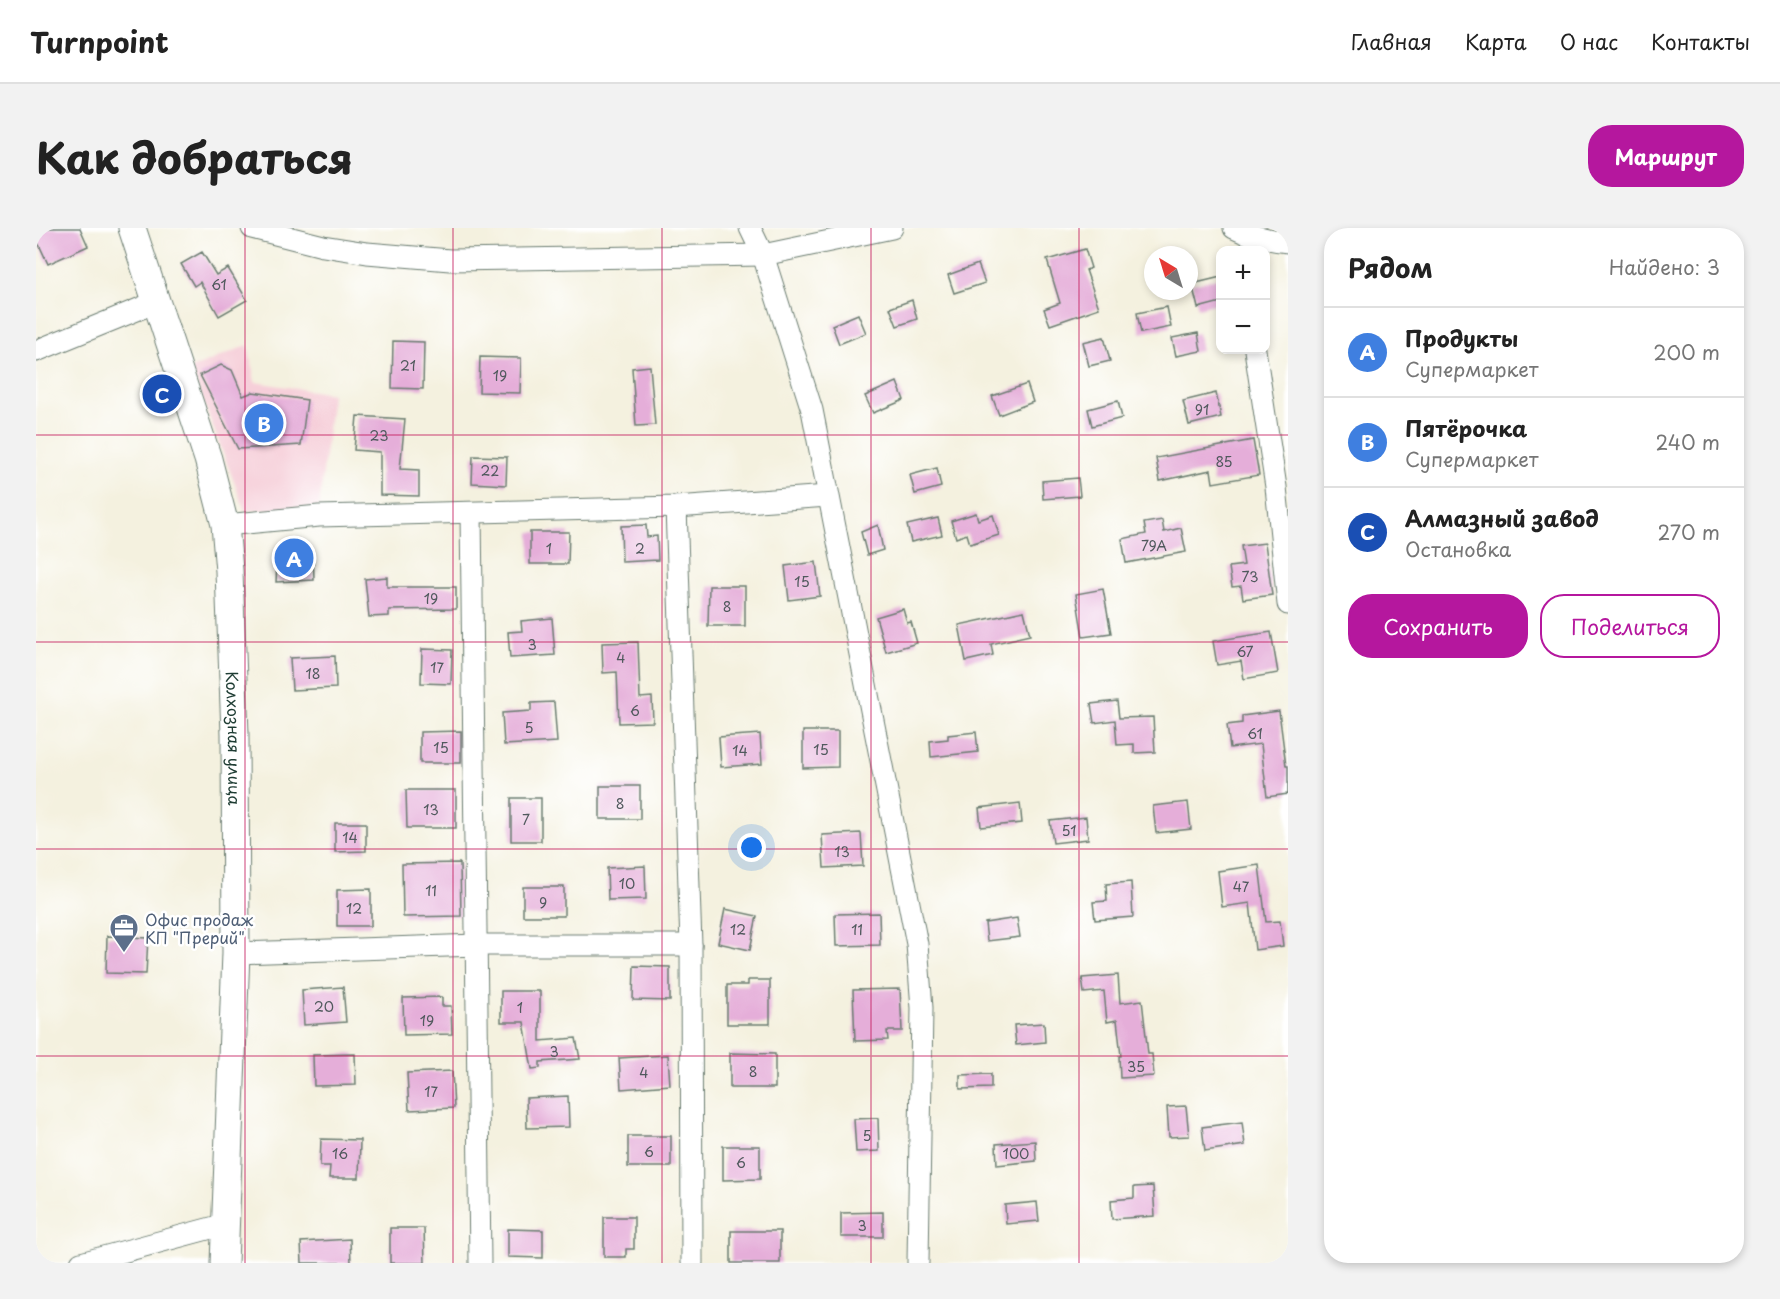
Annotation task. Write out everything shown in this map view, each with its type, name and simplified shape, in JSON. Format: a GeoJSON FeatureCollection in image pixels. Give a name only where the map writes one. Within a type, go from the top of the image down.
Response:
{"type":"FeatureCollection","features":[{"type":"Feature","properties":{"kind":"main road","name":"Колхозная улица"},"geometry":{"type":"LineString","coordinates":[[132,228],[208,459],[225,525],[235,734],[236,953],[224,1263]]}},
{"type":"Feature","properties":{"kind":"street"},"geometry":{"type":"LineString","coordinates":[[252,228],[263,232],[323,237],[367,253],[450,260],[763,255],[892,228]]}},
{"type":"Feature","properties":{"kind":"street"},"geometry":{"type":"LineString","coordinates":[[750,228],[763,255],[812,410],[917,944],[922,1008],[918,1263]]}},
{"type":"Feature","properties":{"kind":"street"},"geometry":{"type":"LineString","coordinates":[[1241,237],[1288,243]]}},
{"type":"Feature","properties":{"kind":"street"},"geometry":{"type":"LineString","coordinates":[[36,351],[156,302]]}},
{"type":"Feature","properties":{"kind":"street"},"geometry":{"type":"LineString","coordinates":[[1256,354],[1276,487],[1288,604]]}},
{"type":"Feature","properties":{"kind":"street"},"geometry":{"type":"LineString","coordinates":[[225,525],[319,516],[676,507],[828,496]]}},
{"type":"Feature","properties":{"kind":"street"},"geometry":{"type":"LineString","coordinates":[[676,507],[691,945],[692,1263]]}},
{"type":"Feature","properties":{"kind":"street"},"geometry":{"type":"LineString","coordinates":[[471,513],[480,1263]]}},
{"type":"Feature","properties":{"kind":"street"},"geometry":{"type":"LineString","coordinates":[[236,953],[477,945],[691,945]]}},
{"type":"Feature","properties":{"kind":"street"},"geometry":{"type":"LineString","coordinates":[[81,1263],[226,1224]]}},
{"type":"Feature","properties":{"kind":"shaded area"},"geometry":{"type":"Polygon","coordinates":[[[248,345],[255,382],[332,394],[319,508],[245,511],[191,369],[248,345]]]}},
{"type":"Feature","properties":{"kind":"building"},"geometry":{"type":"Polygon","coordinates":[[[36,228],[80,228],[88,246],[48,264],[36,238],[36,228]]]}},
{"type":"Feature","properties":{"kind":"building"},"geometry":{"type":"Polygon","coordinates":[[[1085,249],[1091,268],[1086,270],[1099,308],[1050,325],[1044,309],[1060,303],[1047,260],[1085,249]]]}},
{"type":"Feature","properties":{"kind":"building"},"geometry":{"type":"Polygon","coordinates":[[[202,252],[216,275],[228,268],[247,300],[219,316],[200,282],[194,286],[181,264],[202,252]]]}},
{"type":"Feature","properties":{"kind":"building"},"geometry":{"type":"Polygon","coordinates":[[[978,264],[985,283],[954,293],[948,275],[978,264]]]}},
{"type":"Feature","properties":{"kind":"building"},"geometry":{"type":"Polygon","coordinates":[[[1216,278],[1216,303],[1198,308],[1196,300],[1198,300],[1198,283],[1216,278]]]}},
{"type":"Feature","properties":{"kind":"building"},"geometry":{"type":"Polygon","coordinates":[[[912,300],[917,319],[897,326],[890,308],[912,300]]]}},
{"type":"Feature","properties":{"kind":"building"},"geometry":{"type":"Polygon","coordinates":[[[1167,307],[1171,327],[1141,333],[1137,313],[1167,307]]]}},
{"type":"Feature","properties":{"kind":"building"},"geometry":{"type":"Polygon","coordinates":[[[858,314],[866,333],[839,344],[832,325],[858,314]]]}},
{"type":"Feature","properties":{"kind":"building"},"geometry":{"type":"Polygon","coordinates":[[[1198,333],[1201,351],[1176,356],[1172,338],[1198,333]]]}},
{"type":"Feature","properties":{"kind":"building"},"geometry":{"type":"Polygon","coordinates":[[[1104,337],[1110,361],[1089,366],[1083,342],[1104,337]]]}},
{"type":"Feature","properties":{"kind":"building"},"geometry":{"type":"Polygon","coordinates":[[[393,341],[424,342],[423,389],[392,388],[393,341]]]}},
{"type":"Feature","properties":{"kind":"building"},"geometry":{"type":"Polygon","coordinates":[[[480,357],[521,358],[520,393],[479,392],[480,357]]]}},
{"type":"Feature","properties":{"kind":"building"},"geometry":{"type":"Polygon","coordinates":[[[221,365],[232,370],[243,396],[253,392],[307,400],[301,445],[238,449],[200,375],[221,365]]]}},
{"type":"Feature","properties":{"kind":"building"},"geometry":{"type":"Polygon","coordinates":[[[650,366],[655,425],[636,426],[632,368],[650,366]]]}},
{"type":"Feature","properties":{"kind":"building"},"geometry":{"type":"Polygon","coordinates":[[[897,382],[904,400],[873,413],[865,396],[897,382]]]}},
{"type":"Feature","properties":{"kind":"building"},"geometry":{"type":"Polygon","coordinates":[[[1027,384],[1033,402],[999,415],[992,396],[1027,384]]]}},
{"type":"Feature","properties":{"kind":"building"},"geometry":{"type":"Polygon","coordinates":[[[1216,393],[1221,417],[1189,425],[1183,401],[1216,393]]]}},
{"type":"Feature","properties":{"kind":"building"},"geometry":{"type":"Polygon","coordinates":[[[1118,401],[1122,418],[1092,426],[1088,409],[1118,401]]]}},
{"type":"Feature","properties":{"kind":"building"},"geometry":{"type":"Polygon","coordinates":[[[357,416],[405,419],[400,469],[419,470],[419,496],[380,495],[380,452],[354,450],[357,416]]]}},
{"type":"Feature","properties":{"kind":"building"},"geometry":{"type":"Polygon","coordinates":[[[1253,440],[1259,475],[1213,483],[1211,470],[1160,481],[1156,458],[1253,440]]]}},
{"type":"Feature","properties":{"kind":"building"},"geometry":{"type":"Polygon","coordinates":[[[473,456],[507,457],[506,485],[472,483],[473,456]]]}},
{"type":"Feature","properties":{"kind":"building"},"geometry":{"type":"Polygon","coordinates":[[[937,468],[941,487],[915,494],[910,475],[937,468]]]}},
{"type":"Feature","properties":{"kind":"building"},"geometry":{"type":"Polygon","coordinates":[[[1078,478],[1080,496],[1043,499],[1042,481],[1078,478]]]}},
{"type":"Feature","properties":{"kind":"building"},"geometry":{"type":"Polygon","coordinates":[[[976,513],[978,520],[993,515],[999,535],[970,544],[967,534],[956,538],[951,521],[976,513]]]}},
{"type":"Feature","properties":{"kind":"building"},"geometry":{"type":"Polygon","coordinates":[[[938,518],[942,535],[911,542],[907,525],[938,518]]]}},
{"type":"Feature","properties":{"kind":"building"},"geometry":{"type":"Polygon","coordinates":[[[1162,520],[1164,532],[1181,528],[1186,552],[1126,563],[1122,539],[1146,534],[1144,523],[1162,520]]]}},
{"type":"Feature","properties":{"kind":"building"},"geometry":{"type":"Polygon","coordinates":[[[646,525],[647,537],[657,536],[658,560],[622,562],[621,526],[646,525]]]}},
{"type":"Feature","properties":{"kind":"building"},"geometry":{"type":"Polygon","coordinates":[[[878,525],[883,550],[867,555],[861,532],[878,525]]]}},
{"type":"Feature","properties":{"kind":"building"},"geometry":{"type":"Polygon","coordinates":[[[530,532],[569,532],[568,564],[530,564],[530,532]]]}},
{"type":"Feature","properties":{"kind":"building"},"geometry":{"type":"Polygon","coordinates":[[[1265,543],[1272,595],[1243,599],[1241,586],[1232,587],[1229,567],[1244,565],[1241,546],[1265,543]]]}},
{"type":"Feature","properties":{"kind":"building"},"geometry":{"type":"Polygon","coordinates":[[[288,550],[313,551],[314,580],[276,582],[277,564],[288,550]]]}},
{"type":"Feature","properties":{"kind":"building"},"geometry":{"type":"Polygon","coordinates":[[[816,562],[820,596],[789,600],[785,566],[816,562]]]}},
{"type":"Feature","properties":{"kind":"building"},"geometry":{"type":"Polygon","coordinates":[[[387,577],[387,587],[456,587],[456,609],[389,610],[389,616],[369,617],[365,579],[387,577]]]}},
{"type":"Feature","properties":{"kind":"building"},"geometry":{"type":"Polygon","coordinates":[[[709,586],[745,586],[745,626],[708,626],[709,586]]]}},
{"type":"Feature","properties":{"kind":"building"},"geometry":{"type":"Polygon","coordinates":[[[1103,589],[1111,633],[1083,637],[1076,594],[1103,589]]]}},
{"type":"Feature","properties":{"kind":"building"},"geometry":{"type":"Polygon","coordinates":[[[903,609],[907,623],[911,622],[917,643],[886,652],[876,617],[903,609]]]}},
{"type":"Feature","properties":{"kind":"building"},"geometry":{"type":"Polygon","coordinates":[[[1024,611],[1030,635],[991,644],[993,655],[966,661],[959,625],[1024,611]]]}},
{"type":"Feature","properties":{"kind":"building"},"geometry":{"type":"Polygon","coordinates":[[[552,618],[555,655],[510,658],[508,632],[522,631],[521,621],[552,618]]]}},
{"type":"Feature","properties":{"kind":"building"},"geometry":{"type":"Polygon","coordinates":[[[1271,632],[1278,673],[1244,679],[1241,661],[1217,665],[1213,641],[1271,632]]]}},
{"type":"Feature","properties":{"kind":"building"},"geometry":{"type":"Polygon","coordinates":[[[638,642],[640,698],[652,697],[653,722],[619,723],[617,672],[603,673],[602,643],[638,642]]]}},
{"type":"Feature","properties":{"kind":"building"},"geometry":{"type":"Polygon","coordinates":[[[422,649],[452,650],[451,684],[421,683],[422,649]]]}},
{"type":"Feature","properties":{"kind":"building"},"geometry":{"type":"Polygon","coordinates":[[[335,656],[336,688],[292,690],[290,658],[335,656]]]}},
{"type":"Feature","properties":{"kind":"building"},"geometry":{"type":"Polygon","coordinates":[[[1117,701],[1119,718],[1153,717],[1155,752],[1134,753],[1134,744],[1117,745],[1115,720],[1094,723],[1091,704],[1117,701]]]}},
{"type":"Feature","properties":{"kind":"building"},"geometry":{"type":"Polygon","coordinates":[[[554,702],[557,742],[504,745],[502,713],[531,711],[531,703],[554,702]]]}},
{"type":"Feature","properties":{"kind":"building"},"geometry":{"type":"Polygon","coordinates":[[[1279,711],[1286,766],[1288,766],[1288,794],[1267,797],[1261,744],[1230,748],[1227,725],[1242,723],[1242,716],[1279,711]]]}},
{"type":"Feature","properties":{"kind":"building"},"geometry":{"type":"Polygon","coordinates":[[[461,731],[461,763],[420,763],[420,732],[461,731]]]}},
{"type":"Feature","properties":{"kind":"building"},"geometry":{"type":"Polygon","coordinates":[[[803,731],[838,731],[838,767],[803,768],[803,731]]]}},
{"type":"Feature","properties":{"kind":"building"},"geometry":{"type":"Polygon","coordinates":[[[976,732],[978,752],[931,757],[930,741],[948,739],[948,735],[976,732]]]}},
{"type":"Feature","properties":{"kind":"building"},"geometry":{"type":"Polygon","coordinates":[[[760,734],[762,764],[721,767],[719,737],[760,734]]]}},
{"type":"Feature","properties":{"kind":"building"},"geometry":{"type":"Polygon","coordinates":[[[600,786],[640,786],[640,819],[600,819],[600,786]]]}},
{"type":"Feature","properties":{"kind":"building"},"geometry":{"type":"Polygon","coordinates":[[[406,790],[456,790],[456,828],[407,828],[406,790]]]}},
{"type":"Feature","properties":{"kind":"building"},"geometry":{"type":"Polygon","coordinates":[[[511,798],[541,798],[541,841],[511,841],[511,798]]]}},
{"type":"Feature","properties":{"kind":"building"},"geometry":{"type":"Polygon","coordinates":[[[1188,802],[1191,829],[1156,833],[1153,806],[1188,802]]]}},
{"type":"Feature","properties":{"kind":"building"},"geometry":{"type":"Polygon","coordinates":[[[1020,803],[1022,823],[981,827],[979,808],[1020,803]]]}},
{"type":"Feature","properties":{"kind":"building"},"geometry":{"type":"Polygon","coordinates":[[[1086,817],[1088,839],[1053,843],[1050,821],[1086,817]]]}},
{"type":"Feature","properties":{"kind":"building"},"geometry":{"type":"Polygon","coordinates":[[[335,823],[366,823],[366,851],[335,852],[335,823]]]}},
{"type":"Feature","properties":{"kind":"building"},"geometry":{"type":"Polygon","coordinates":[[[861,833],[863,866],[824,868],[822,835],[861,833]]]}},
{"type":"Feature","properties":{"kind":"building"},"geometry":{"type":"Polygon","coordinates":[[[460,863],[461,916],[403,917],[402,864],[460,863]]]}},
{"type":"Feature","properties":{"kind":"building"},"geometry":{"type":"Polygon","coordinates":[[[1259,865],[1266,922],[1280,921],[1283,946],[1255,950],[1250,903],[1222,907],[1218,871],[1259,865]]]}},
{"type":"Feature","properties":{"kind":"building"},"geometry":{"type":"Polygon","coordinates":[[[645,866],[646,899],[608,900],[607,868],[645,866]]]}},
{"type":"Feature","properties":{"kind":"building"},"geometry":{"type":"Polygon","coordinates":[[[1131,882],[1133,917],[1095,920],[1093,902],[1107,901],[1106,884],[1131,882]]]}},
{"type":"Feature","properties":{"kind":"building"},"geometry":{"type":"Polygon","coordinates":[[[523,887],[564,887],[564,916],[523,916],[523,887]]]}},
{"type":"Feature","properties":{"kind":"building"},"geometry":{"type":"Polygon","coordinates":[[[371,889],[371,926],[337,926],[337,890],[371,889]]]}},
{"type":"Feature","properties":{"kind":"building"},"geometry":{"type":"Polygon","coordinates":[[[725,909],[757,916],[750,950],[718,943],[725,909]]]}},
{"type":"Feature","properties":{"kind":"building"},"geometry":{"type":"Polygon","coordinates":[[[879,913],[880,945],[836,946],[835,914],[879,913]]]}},
{"type":"Feature","properties":{"kind":"building"},"geometry":{"type":"Polygon","coordinates":[[[1017,918],[1020,937],[987,941],[985,923],[1017,918]]]}},
{"type":"Feature","properties":{"kind":"building"},"geometry":{"type":"Polygon","coordinates":[[[107,936],[148,938],[146,974],[106,973],[107,936]]]}},
{"type":"Feature","properties":{"kind":"building"},"geometry":{"type":"Polygon","coordinates":[[[634,966],[670,967],[670,1001],[633,1000],[634,966]]]}},
{"type":"Feature","properties":{"kind":"building"},"geometry":{"type":"Polygon","coordinates":[[[1118,975],[1120,1003],[1142,1000],[1148,1054],[1152,1054],[1154,1076],[1120,1078],[1119,1056],[1121,1056],[1117,1020],[1107,1022],[1104,991],[1084,993],[1082,978],[1118,975]]]}},
{"type":"Feature","properties":{"kind":"building"},"geometry":{"type":"Polygon","coordinates":[[[748,980],[770,980],[770,1024],[727,1024],[727,985],[748,985],[748,980]]]}},
{"type":"Feature","properties":{"kind":"building"},"geometry":{"type":"Polygon","coordinates":[[[343,987],[346,1022],[304,1025],[302,990],[343,987]]]}},
{"type":"Feature","properties":{"kind":"building"},"geometry":{"type":"Polygon","coordinates":[[[900,989],[902,1031],[887,1031],[888,1040],[855,1041],[853,990],[900,989]]]}},
{"type":"Feature","properties":{"kind":"building"},"geometry":{"type":"Polygon","coordinates":[[[501,991],[540,991],[540,1041],[576,1038],[580,1059],[540,1062],[540,1068],[532,1069],[524,1022],[501,1022],[501,991]]]}},
{"type":"Feature","properties":{"kind":"building"},"geometry":{"type":"Polygon","coordinates":[[[442,997],[442,1006],[451,1006],[452,1034],[404,1035],[403,998],[442,997]]]}},
{"type":"Feature","properties":{"kind":"building"},"geometry":{"type":"Polygon","coordinates":[[[1044,1023],[1045,1042],[1016,1045],[1014,1025],[1044,1023]]]}},
{"type":"Feature","properties":{"kind":"building"},"geometry":{"type":"Polygon","coordinates":[[[730,1053],[775,1054],[775,1088],[730,1088],[730,1053]]]}},
{"type":"Feature","properties":{"kind":"building"},"geometry":{"type":"Polygon","coordinates":[[[355,1054],[356,1085],[314,1086],[313,1055],[355,1054]]]}},
{"type":"Feature","properties":{"kind":"building"},"geometry":{"type":"Polygon","coordinates":[[[668,1055],[670,1085],[621,1089],[619,1058],[668,1055]]]}},
{"type":"Feature","properties":{"kind":"building"},"geometry":{"type":"Polygon","coordinates":[[[452,1071],[454,1108],[409,1110],[407,1073],[452,1071]]]}},
{"type":"Feature","properties":{"kind":"building"},"geometry":{"type":"Polygon","coordinates":[[[991,1074],[991,1088],[960,1089],[960,1075],[991,1074]]]}},
{"type":"Feature","properties":{"kind":"building"},"geometry":{"type":"Polygon","coordinates":[[[568,1096],[569,1127],[527,1128],[526,1098],[568,1096]]]}},
{"type":"Feature","properties":{"kind":"building"},"geometry":{"type":"Polygon","coordinates":[[[1186,1106],[1189,1136],[1169,1137],[1167,1107],[1186,1106]]]}},
{"type":"Feature","properties":{"kind":"building"},"geometry":{"type":"Polygon","coordinates":[[[878,1118],[879,1151],[856,1152],[854,1119],[878,1118]]]}},
{"type":"Feature","properties":{"kind":"building"},"geometry":{"type":"Polygon","coordinates":[[[1242,1122],[1245,1145],[1205,1151],[1202,1127],[1242,1122]]]}},
{"type":"Feature","properties":{"kind":"building"},"geometry":{"type":"Polygon","coordinates":[[[628,1136],[671,1136],[671,1167],[628,1167],[628,1136]]]}},
{"type":"Feature","properties":{"kind":"building"},"geometry":{"type":"Polygon","coordinates":[[[321,1139],[360,1140],[359,1178],[329,1178],[330,1166],[320,1166],[321,1139]]]}},
{"type":"Feature","properties":{"kind":"building"},"geometry":{"type":"Polygon","coordinates":[[[1035,1141],[1036,1161],[997,1165],[996,1144],[1035,1141]]]}},
{"type":"Feature","properties":{"kind":"building"},"geometry":{"type":"Polygon","coordinates":[[[723,1146],[760,1146],[760,1179],[723,1180],[723,1146]]]}},
{"type":"Feature","properties":{"kind":"building"},"geometry":{"type":"Polygon","coordinates":[[[1153,1186],[1155,1216],[1112,1219],[1111,1200],[1134,1198],[1134,1187],[1153,1186]]]}},
{"type":"Feature","properties":{"kind":"building"},"geometry":{"type":"Polygon","coordinates":[[[1037,1202],[1039,1221],[1006,1224],[1005,1205],[1037,1202]]]}},
{"type":"Feature","properties":{"kind":"building"},"geometry":{"type":"Polygon","coordinates":[[[883,1212],[883,1237],[841,1237],[841,1213],[883,1212]]]}},
{"type":"Feature","properties":{"kind":"building"},"geometry":{"type":"Polygon","coordinates":[[[604,1217],[634,1217],[634,1249],[626,1249],[626,1257],[604,1257],[604,1217]]]}},
{"type":"Feature","properties":{"kind":"building"},"geometry":{"type":"Polygon","coordinates":[[[390,1228],[424,1228],[425,1263],[390,1263],[390,1228]]]}},
{"type":"Feature","properties":{"kind":"building"},"geometry":{"type":"Polygon","coordinates":[[[508,1229],[543,1230],[543,1258],[508,1257],[508,1229]]]}},
{"type":"Feature","properties":{"kind":"building"},"geometry":{"type":"Polygon","coordinates":[[[731,1231],[780,1231],[780,1263],[731,1263],[731,1231]]]}},
{"type":"Feature","properties":{"kind":"building"},"geometry":{"type":"Polygon","coordinates":[[[350,1239],[351,1263],[302,1263],[301,1242],[350,1239]]]}},
{"type":"Feature","properties":{"kind":"place","name":"Алмазный завод"},"geometry":{"type":"Point","coordinates":[162,394]}},
{"type":"Feature","properties":{"kind":"place","name":"Пятёрочка"},"geometry":{"type":"Point","coordinates":[264,423]}},
{"type":"Feature","properties":{"kind":"place","name":"Продукты"},"geometry":{"type":"Point","coordinates":[294,558]}},
{"type":"Feature","properties":{"kind":"place","name":"Офис продаж КП \"Прерий\""},"geometry":{"type":"Point","coordinates":[124,954]}}]}
